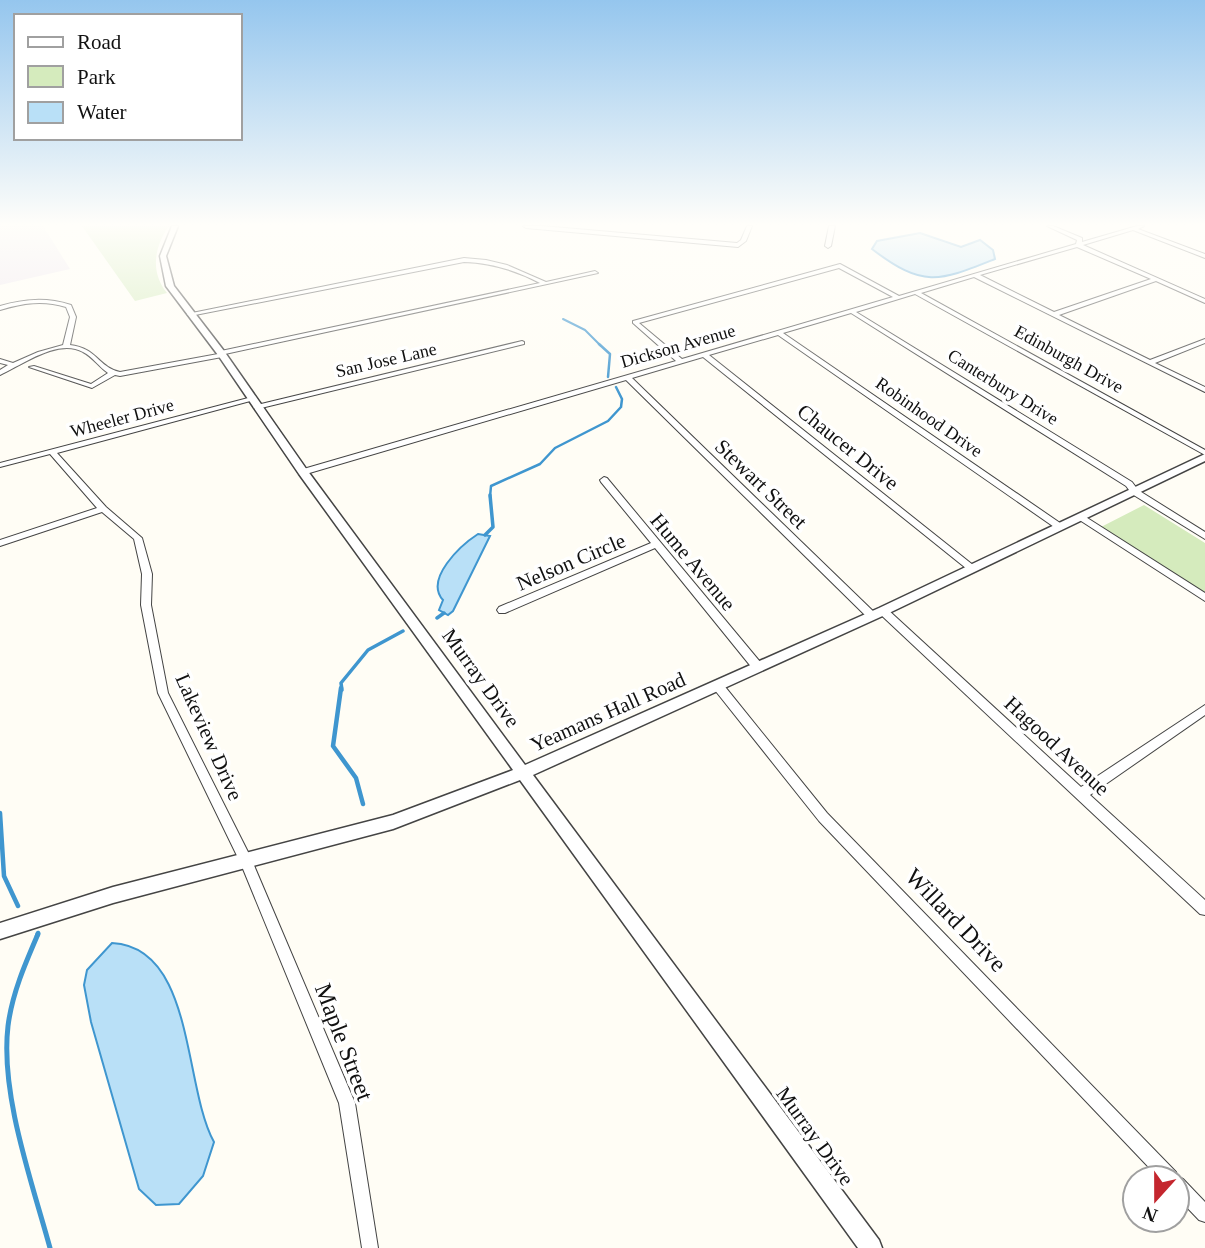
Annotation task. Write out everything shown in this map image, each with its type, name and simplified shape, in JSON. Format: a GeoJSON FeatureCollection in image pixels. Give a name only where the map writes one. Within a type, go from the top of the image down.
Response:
{"type":"FeatureCollection","features":[{"type":"Feature","properties":{"kind":"street","name":"Murray Drive"},"geometry":{"type":"LineString","coordinates":[[170,284],[222,354],[303,472],[871,1248]]}},
{"type":"Feature","properties":{"kind":"street"},"geometry":{"type":"LineString","coordinates":[[190,314],[341,284]]}},
{"type":"Feature","properties":{"kind":"street"},"geometry":{"type":"LineString","coordinates":[[0,373],[13,365],[66,347],[87,351],[102,368],[113,373],[137,373],[538,284]]}},
{"type":"Feature","properties":{"kind":"street"},"geometry":{"type":"LineString","coordinates":[[680,361],[635,322],[773,284]]}},
{"type":"Feature","properties":{"kind":"street"},"geometry":{"type":"LineString","coordinates":[[874,284],[897,297]]}},
{"type":"Feature","properties":{"kind":"street","name":"Dickson Avenue"},"geometry":{"type":"LineString","coordinates":[[303,472],[945,284]]}},
{"type":"Feature","properties":{"kind":"street"},"geometry":{"type":"LineString","coordinates":[[994,284],[1205,390]]}},
{"type":"Feature","properties":{"kind":"street"},"geometry":{"type":"LineString","coordinates":[[1055,314],[1142,284]]}},
{"type":"Feature","properties":{"kind":"street"},"geometry":{"type":"LineString","coordinates":[[1164,284],[1205,301]]}},
{"type":"Feature","properties":{"kind":"street","name":"Edinburgh Drive"},"geometry":{"type":"LineString","coordinates":[[917,293],[1205,455]]}},
{"type":"Feature","properties":{"kind":"street"},"geometry":{"type":"LineString","coordinates":[[0,308],[21,301],[49,299],[69,306],[73,317],[66,347]]}},
{"type":"Feature","properties":{"kind":"street","name":"Canterbury Drive"},"geometry":{"type":"LineString","coordinates":[[851,311],[1129,484],[1135,492],[1205,536]]}},
{"type":"Feature","properties":{"kind":"street","name":"Robinhood Drive"},"geometry":{"type":"LineString","coordinates":[[779,333],[1060,527]]}},
{"type":"Feature","properties":{"kind":"street"},"geometry":{"type":"LineString","coordinates":[[1151,362],[1205,341]]}},
{"type":"Feature","properties":{"kind":"street","name":"San Jose Lane"},"geometry":{"type":"LineString","coordinates":[[255,403],[522,344]]}},
{"type":"Feature","properties":{"kind":"street","name":"Chaucer Drive"},"geometry":{"type":"LineString","coordinates":[[703,354],[970,567]]}},
{"type":"Feature","properties":{"kind":"street"},"geometry":{"type":"LineString","coordinates":[[0,361],[13,365]]}},
{"type":"Feature","properties":{"kind":"street"},"geometry":{"type":"LineString","coordinates":[[32,367],[92,386],[113,373]]}},
{"type":"Feature","properties":{"kind":"street","name":"Stewart Street"},"geometry":{"type":"LineString","coordinates":[[627,377],[877,613]]}},
{"type":"Feature","properties":{"kind":"street","name":"Wheeler Drive"},"geometry":{"type":"LineString","coordinates":[[0,465],[255,403]]}},
{"type":"Feature","properties":{"kind":"street","name":"Lakeview Drive"},"geometry":{"type":"LineString","coordinates":[[53,453],[103,509],[138,538],[146,574],[146,605],[163,693],[246,860]]}},
{"type":"Feature","properties":{"kind":"street","name":"Yeamans Hall Road"},"geometry":{"type":"LineString","coordinates":[[0,931],[113,895],[393,822],[524,772],[877,613],[970,567],[1135,492],[1205,455]]}},
{"type":"Feature","properties":{"kind":"street","name":"Hume Avenue"},"geometry":{"type":"LineString","coordinates":[[604,480],[757,666]]}},
{"type":"Feature","properties":{"kind":"street"},"geometry":{"type":"LineString","coordinates":[[0,543],[103,509]]}},
{"type":"Feature","properties":{"kind":"street"},"geometry":{"type":"LineString","coordinates":[[1082,517],[1205,598]]}},
{"type":"Feature","properties":{"kind":"street","name":"Nelson Circle"},"geometry":{"type":"LineString","coordinates":[[502,610],[655,545]]}},
{"type":"Feature","properties":{"kind":"street","name":"Hagood Avenue"},"geometry":{"type":"LineString","coordinates":[[877,613],[1081,794],[1205,909]]}},
{"type":"Feature","properties":{"kind":"street","name":"Willard Drive"},"geometry":{"type":"LineString","coordinates":[[718,686],[823,817],[1157,1164]]}},
{"type":"Feature","properties":{"kind":"street"},"geometry":{"type":"LineString","coordinates":[[1081,794],[1205,709]]}},
{"type":"Feature","properties":{"kind":"street","name":"Maple Street"},"geometry":{"type":"LineString","coordinates":[[246,860],[347,1103],[370,1248]]}},
{"type":"Feature","properties":{"kind":"street"},"geometry":{"type":"LineString","coordinates":[[1191,1200],[1205,1214]]}},
{"type":"Feature","properties":{"kind":"green space"},"geometry":{"type":"Polygon","coordinates":[[[123,284],[162,284],[167,293],[135,301],[123,284]]]}},
{"type":"Feature","properties":{"kind":"green space"},"geometry":{"type":"Polygon","coordinates":[[[1144,505],[1205,543],[1205,595],[1101,527],[1144,505]]]}},
{"type":"Feature","properties":{"kind":"water"},"geometry":{"type":"Polygon","coordinates":[[[478,534],[490,536],[453,611],[448,615],[439,610],[443,600],[438,592],[441,573],[454,554],[478,534]]]}},
{"type":"Feature","properties":{"kind":"water"},"geometry":{"type":"Polygon","coordinates":[[[112,943],[139,950],[159,968],[173,993],[204,1118],[214,1142],[203,1176],[179,1204],[156,1205],[139,1189],[91,1022],[84,985],[87,970],[112,943]]]}},
{"type":"Feature","properties":{"kind":"waterway"},"geometry":{"type":"LineString","coordinates":[[563,319],[585,330],[599,344]]}},
{"type":"Feature","properties":{"kind":"waterway"},"geometry":{"type":"LineString","coordinates":[[599,344],[610,354],[608,377]]}},
{"type":"Feature","properties":{"kind":"waterway"},"geometry":{"type":"LineString","coordinates":[[490,496],[491,486],[540,464],[555,448],[608,421],[621,407],[622,399],[616,387]]}},
{"type":"Feature","properties":{"kind":"waterway"},"geometry":{"type":"LineString","coordinates":[[485,535],[493,527],[490,496]]}},
{"type":"Feature","properties":{"kind":"waterway"},"geometry":{"type":"LineString","coordinates":[[437,618],[444,613]]}},
{"type":"Feature","properties":{"kind":"waterway"},"geometry":{"type":"LineString","coordinates":[[342,690],[341,683],[368,650],[403,631]]}},
{"type":"Feature","properties":{"kind":"waterway"},"geometry":{"type":"LineString","coordinates":[[341,688],[333,746],[356,778],[363,804]]}},
{"type":"Feature","properties":{"kind":"waterway"},"geometry":{"type":"LineString","coordinates":[[0,813],[4,876],[18,906]]}},
{"type":"Feature","properties":{"kind":"waterway"},"geometry":{"type":"LineString","coordinates":[[38,934],[13,1002],[8,1026],[7,1052],[19,1138],[50,1248]]}}]}
